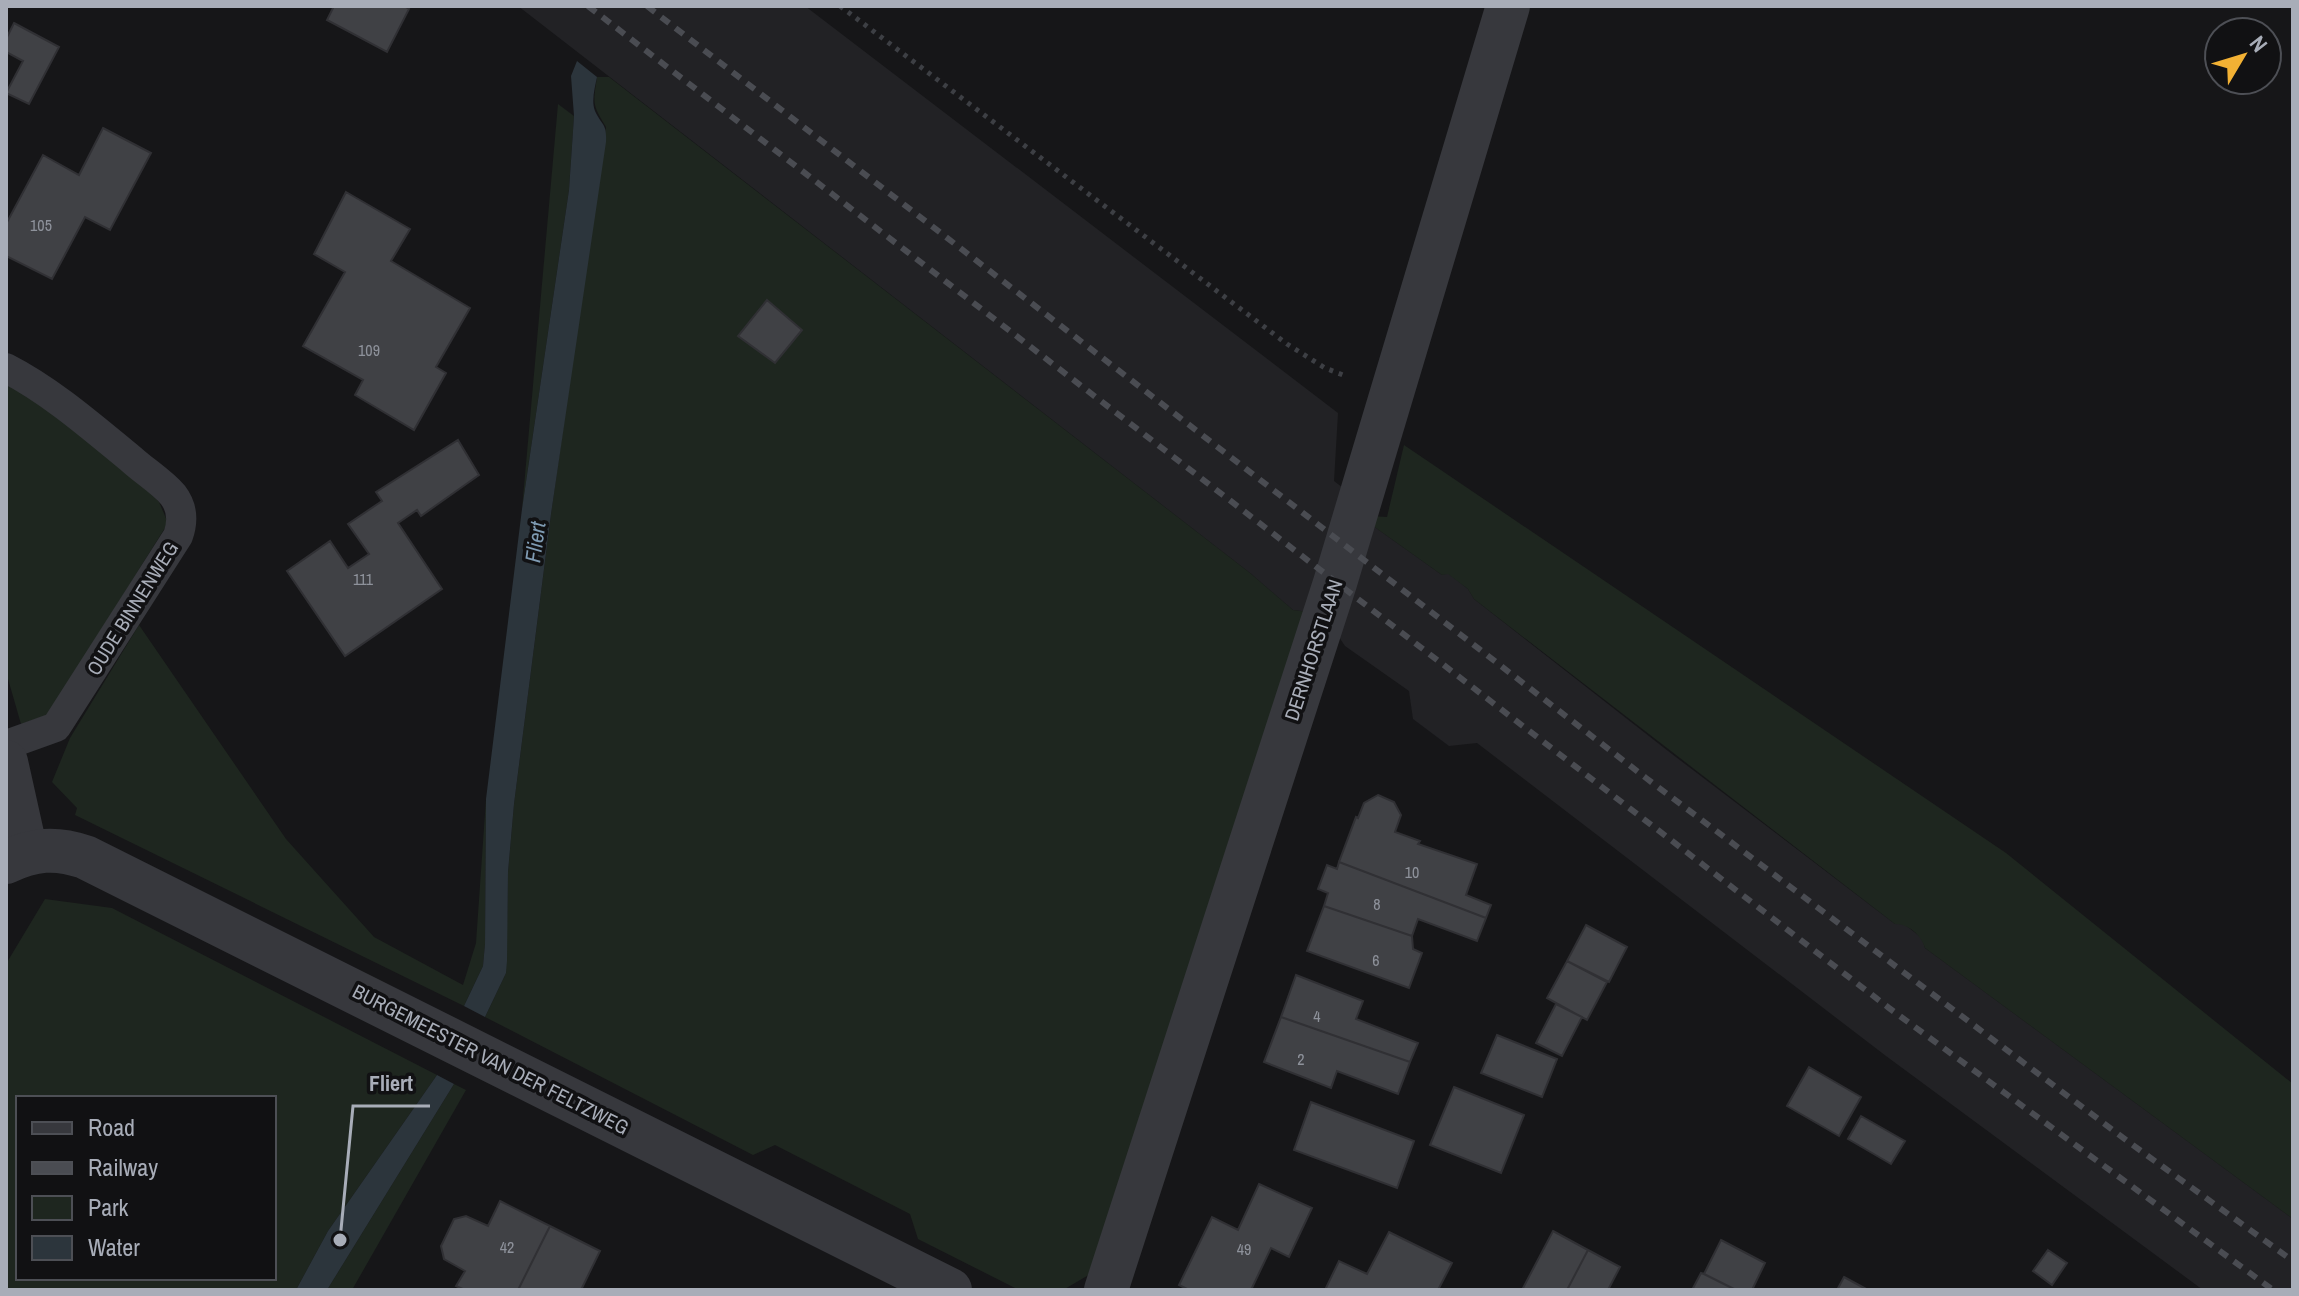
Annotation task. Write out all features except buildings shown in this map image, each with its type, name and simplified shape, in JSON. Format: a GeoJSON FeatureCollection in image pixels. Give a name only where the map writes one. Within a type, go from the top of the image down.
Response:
{"type":"FeatureCollection","features":[{"type":"Feature","properties":{"kind":"street","name":"DERNHORSTLAAN"},"geometry":{"type":"LineString","coordinates":[[1106,1290],[1335,583],[1508,6]]}},
{"type":"Feature","properties":{"kind":"street","name":"BURGEMEESTER VAN DER FELTZWEG"},"geometry":{"type":"LineString","coordinates":[[6,762],[16,857],[47,849],[85,857],[950,1290]]}},
{"type":"Feature","properties":{"kind":"lane","name":"OUDE BINNENWEG"},"geometry":{"type":"LineString","coordinates":[[6,368],[22,376],[94,429],[172,494],[181,510],[182,519],[178,536],[56,727],[6,745]]}},
{"type":"Feature","properties":{"kind":"path"},"geometry":{"type":"LineString","coordinates":[[840,6],[849,9],[1287,344],[1325,368],[1394,389]]}},
{"type":"Feature","properties":{"kind":"shaded area"},"geometry":{"type":"Polygon","coordinates":[[[518,6],[805,6],[1338,413],[1334,481],[1347,491],[1308,612],[1293,610],[1250,573],[518,6]]]}},
{"type":"Feature","properties":{"kind":"shaded area"},"geometry":{"type":"Polygon","coordinates":[[[1369,523],[1442,575],[1448,573],[1468,589],[1474,599],[1668,751],[1895,924],[1904,924],[1922,938],[1925,948],[2293,1219],[2293,1290],[2203,1290],[1886,1056],[1477,743],[1449,746],[1413,719],[1409,691],[1345,646],[1337,634],[1369,523]]]}},
{"type":"Feature","properties":{"kind":"green space"},"geometry":{"type":"Polygon","coordinates":[[[597,77],[609,77],[1250,573],[1293,610],[1308,612],[1092,1273],[1063,1290],[1019,1290],[918,1239],[910,1214],[775,1145],[753,1155],[485,1017],[506,973],[508,872],[514,804],[606,127],[595,104],[597,77]]]}},
{"type":"Feature","properties":{"kind":"green space"},"geometry":{"type":"Polygon","coordinates":[[[558,104],[574,116],[569,190],[522,509],[558,104]]]}},
{"type":"Feature","properties":{"kind":"green space"},"geometry":{"type":"Polygon","coordinates":[[[6,380],[34,397],[144,486],[159,502],[168,523],[48,715],[21,724],[6,672],[6,380]]]}},
{"type":"Feature","properties":{"kind":"green space"},"geometry":{"type":"Polygon","coordinates":[[[1404,445],[2006,853],[2293,1084],[2293,1219],[1925,948],[1914,931],[1895,924],[1474,599],[1468,589],[1448,574],[1442,575],[1369,523],[1370,516],[1387,517],[1404,445]]]}},
{"type":"Feature","properties":{"kind":"green space"},"geometry":{"type":"Polygon","coordinates":[[[139,625],[286,839],[374,937],[463,985],[476,943],[486,799],[483,966],[464,1006],[75,815],[77,808],[52,782],[70,738],[139,625]]]}},
{"type":"Feature","properties":{"kind":"green space"},"geometry":{"type":"Polygon","coordinates":[[[45,899],[112,908],[437,1075],[328,1231],[296,1290],[6,1290],[6,964],[45,899]]]}},
{"type":"Feature","properties":{"kind":"green space"},"geometry":{"type":"Polygon","coordinates":[[[454,1084],[466,1090],[352,1290],[327,1290],[454,1084]]]}},
{"type":"Feature","properties":{"kind":"water"},"geometry":{"type":"Polygon","coordinates":[[[577,61],[597,77],[594,107],[605,128],[606,142],[551,514],[514,804],[508,872],[506,973],[485,1017],[464,1006],[483,966],[486,799],[522,509],[569,190],[574,116],[571,76],[577,61]]]}},
{"type":"Feature","properties":{"kind":"water"},"geometry":{"type":"Polygon","coordinates":[[[437,1075],[454,1084],[327,1290],[296,1290],[328,1231],[437,1075]]]}},
{"type":"Feature","properties":{"kind":"railway"},"geometry":{"type":"LineString","coordinates":[[588,6],[1889,1008],[2273,1290]]}},
{"type":"Feature","properties":{"kind":"railway"},"geometry":{"type":"LineString","coordinates":[[647,6],[1646,778],[2130,1143],[2293,1261]]}},
{"type":"Feature","properties":{"kind":"place","name":"Fliert"},"geometry":{"type":"Point","coordinates":[340,1240]}}]}
